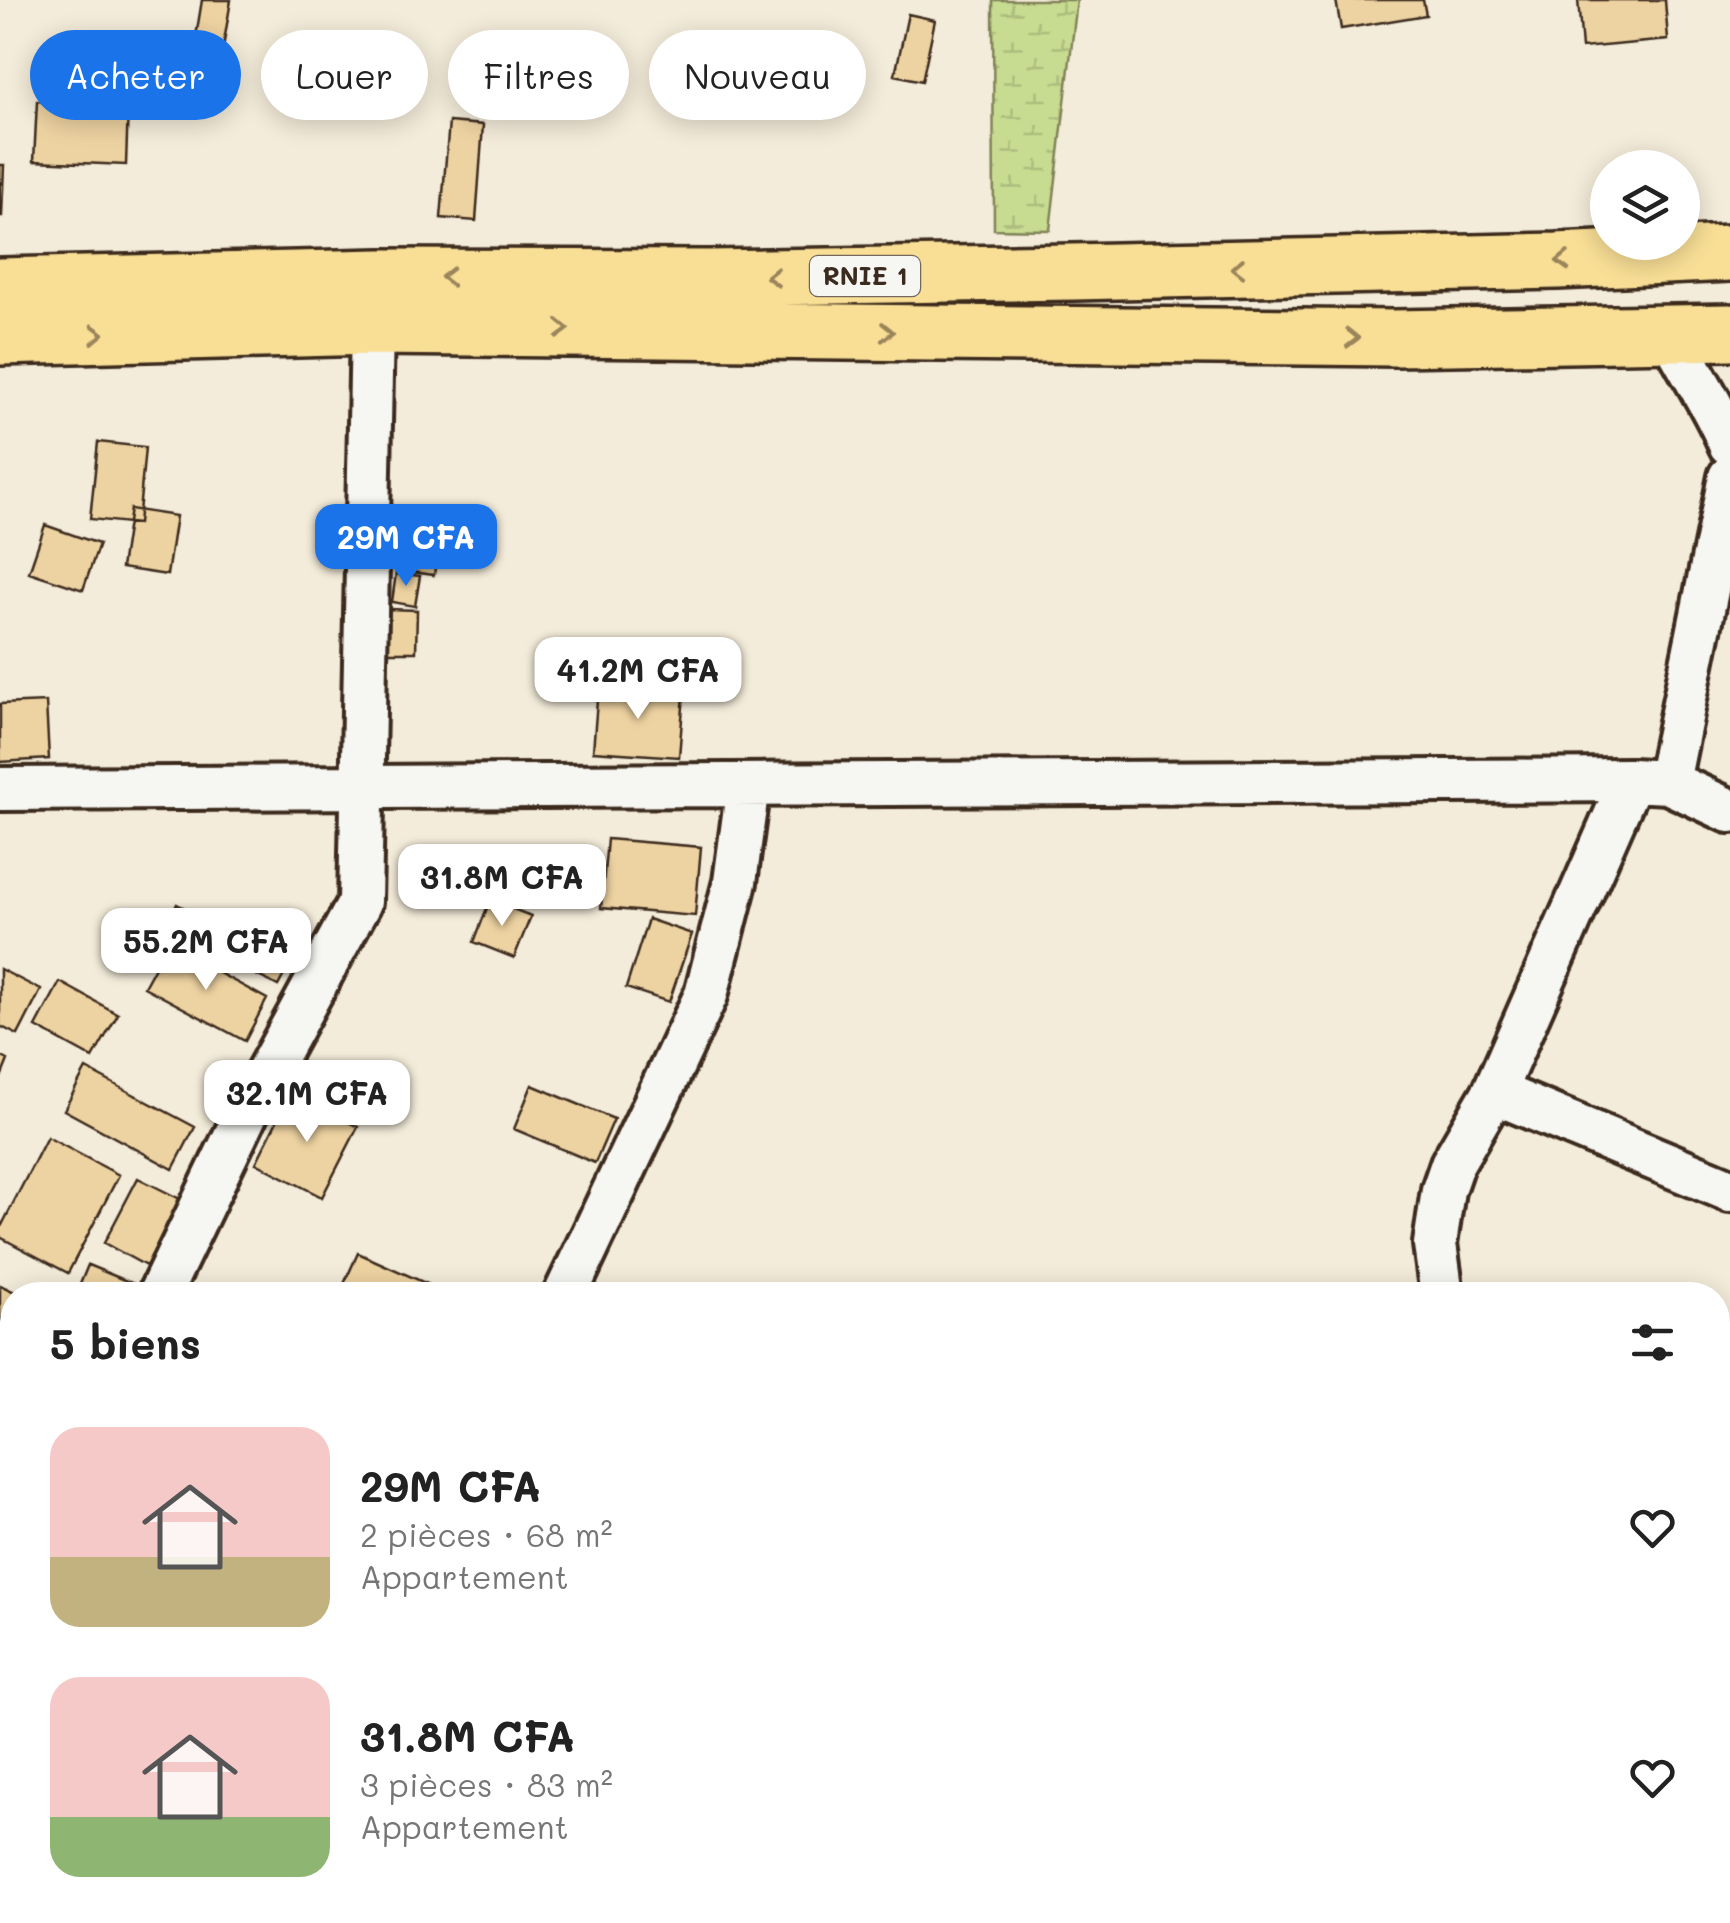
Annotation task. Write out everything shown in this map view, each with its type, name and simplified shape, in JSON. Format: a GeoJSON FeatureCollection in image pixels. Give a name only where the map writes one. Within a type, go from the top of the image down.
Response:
{"type":"FeatureCollection","features":[{"type":"Feature","properties":{"kind":"highway","name":"RNIE 1"},"geometry":{"type":"LineString","coordinates":[[0,286],[382,277],[709,278],[1035,272],[1557,261],[1730,253]]}},
{"type":"Feature","properties":{"kind":"highway","name":"RNIE 1"},"geometry":{"type":"LineString","coordinates":[[0,337],[372,326],[1394,338],[1730,332]]}},
{"type":"Feature","properties":{"kind":"street"},"geometry":{"type":"LineString","coordinates":[[165,1282],[254,1097],[360,902],[372,326]]}},
{"type":"Feature","properties":{"kind":"street"},"geometry":{"type":"LineString","coordinates":[[1670,332],[1730,444]]}},
{"type":"Feature","properties":{"kind":"street"},"geometry":{"type":"LineString","coordinates":[[1440,1282],[1435,1244],[1443,1190],[1452,1164],[1494,1092],[1650,781],[1730,478]]}},
{"type":"Feature","properties":{"kind":"street"},"geometry":{"type":"LineString","coordinates":[[2,794],[362,787],[1650,781],[1730,811]]}},
{"type":"Feature","properties":{"kind":"street"},"geometry":{"type":"LineString","coordinates":[[571,1282],[706,995],[735,882],[748,784]]}},
{"type":"Feature","properties":{"kind":"street"},"geometry":{"type":"LineString","coordinates":[[1494,1092],[1730,1190]]}},
{"type":"Feature","properties":{"kind":"green space"},"geometry":{"type":"Polygon","coordinates":[[[993,0],[1077,0],[1050,230],[994,229],[993,0]]]}},
{"type":"Feature","properties":{"kind":"building"},"geometry":{"type":"Polygon","coordinates":[[[202,0],[231,0],[226,30],[197,30],[202,0]]]}},
{"type":"Feature","properties":{"kind":"building"},"geometry":{"type":"Polygon","coordinates":[[[1336,0],[1423,0],[1426,15],[1341,29],[1336,0]]]}},
{"type":"Feature","properties":{"kind":"building"},"geometry":{"type":"Polygon","coordinates":[[[1578,0],[1665,0],[1668,40],[1582,48],[1578,0]]]}},
{"type":"Feature","properties":{"kind":"building"},"geometry":{"type":"Polygon","coordinates":[[[908,14],[935,20],[922,81],[895,75],[908,14]]]}},
{"type":"Feature","properties":{"kind":"building"},"geometry":{"type":"Polygon","coordinates":[[[36,120],[128,120],[126,165],[34,161],[36,120]]]}},
{"type":"Feature","properties":{"kind":"building"},"geometry":{"type":"Polygon","coordinates":[[[449,122],[483,125],[476,221],[441,218],[449,122]]]}},
{"type":"Feature","properties":{"kind":"building"},"geometry":{"type":"Polygon","coordinates":[[[0,165],[4,165],[2,216],[0,216],[0,165]]]}},
{"type":"Feature","properties":{"kind":"building"},"geometry":{"type":"Polygon","coordinates":[[[98,442],[145,447],[138,524],[90,519],[98,442]]]}},
{"type":"Feature","properties":{"kind":"building"},"geometry":{"type":"Polygon","coordinates":[[[130,509],[176,516],[167,575],[121,568],[130,509]]]}},
{"type":"Feature","properties":{"kind":"building"},"geometry":{"type":"Polygon","coordinates":[[[45,525],[99,544],[83,590],[29,572],[45,525]]]}},
{"type":"Feature","properties":{"kind":"building"},"geometry":{"type":"Polygon","coordinates":[[[402,535],[439,540],[434,575],[397,570],[402,535]]]}},
{"type":"Feature","properties":{"kind":"building"},"geometry":{"type":"Polygon","coordinates":[[[396,573],[420,576],[415,606],[392,602],[396,573]]]}},
{"type":"Feature","properties":{"kind":"building"},"geometry":{"type":"Polygon","coordinates":[[[388,609],[417,610],[416,652],[386,652],[388,609]]]}},
{"type":"Feature","properties":{"kind":"building"},"geometry":{"type":"Polygon","coordinates":[[[598,688],[684,694],[679,757],[593,751],[598,688]]]}},
{"type":"Feature","properties":{"kind":"building"},"geometry":{"type":"Polygon","coordinates":[[[46,702],[49,759],[0,762],[0,704],[46,702]]]}},
{"type":"Feature","properties":{"kind":"building"},"geometry":{"type":"Polygon","coordinates":[[[607,839],[701,847],[695,916],[601,908],[607,839]]]}},
{"type":"Feature","properties":{"kind":"building"},"geometry":{"type":"Polygon","coordinates":[[[490,900],[531,916],[514,958],[474,942],[490,900]]]}},
{"type":"Feature","properties":{"kind":"building"},"geometry":{"type":"Polygon","coordinates":[[[177,904],[291,962],[278,986],[165,928],[177,904]]]}},
{"type":"Feature","properties":{"kind":"building"},"geometry":{"type":"Polygon","coordinates":[[[648,919],[692,934],[669,1002],[626,988],[648,919]]]}},
{"type":"Feature","properties":{"kind":"building"},"geometry":{"type":"Polygon","coordinates":[[[167,945],[267,999],[245,1041],[144,987],[167,945]]]}},
{"type":"Feature","properties":{"kind":"building"},"geometry":{"type":"Polygon","coordinates":[[[0,969],[41,990],[18,1035],[0,1026],[0,969]]]}},
{"type":"Feature","properties":{"kind":"building"},"geometry":{"type":"Polygon","coordinates":[[[60,982],[118,1014],[93,1058],[36,1027],[60,982]]]}},
{"type":"Feature","properties":{"kind":"building"},"geometry":{"type":"Polygon","coordinates":[[[0,1056],[8,1060],[0,1080],[0,1056]]]}},
{"type":"Feature","properties":{"kind":"building"},"geometry":{"type":"Polygon","coordinates":[[[86,1069],[195,1127],[173,1169],[64,1110],[86,1069]]]}},
{"type":"Feature","properties":{"kind":"building"},"geometry":{"type":"Polygon","coordinates":[[[532,1085],[614,1119],[595,1163],[514,1129],[532,1085]]]}},
{"type":"Feature","properties":{"kind":"building"},"geometry":{"type":"Polygon","coordinates":[[[291,1093],[358,1127],[322,1197],[256,1163],[291,1093]]]}},
{"type":"Feature","properties":{"kind":"building"},"geometry":{"type":"Polygon","coordinates":[[[47,1137],[119,1175],[68,1273],[0,1237],[0,1229],[47,1137]]]}},
{"type":"Feature","properties":{"kind":"building"},"geometry":{"type":"Polygon","coordinates":[[[138,1178],[180,1199],[146,1266],[104,1243],[138,1178]]]}},
{"type":"Feature","properties":{"kind":"building"},"geometry":{"type":"Polygon","coordinates":[[[358,1253],[423,1282],[345,1282],[358,1253]]]}},
{"type":"Feature","properties":{"kind":"building"},"geometry":{"type":"Polygon","coordinates":[[[88,1265],[129,1282],[81,1282],[88,1265]]]}}]}
